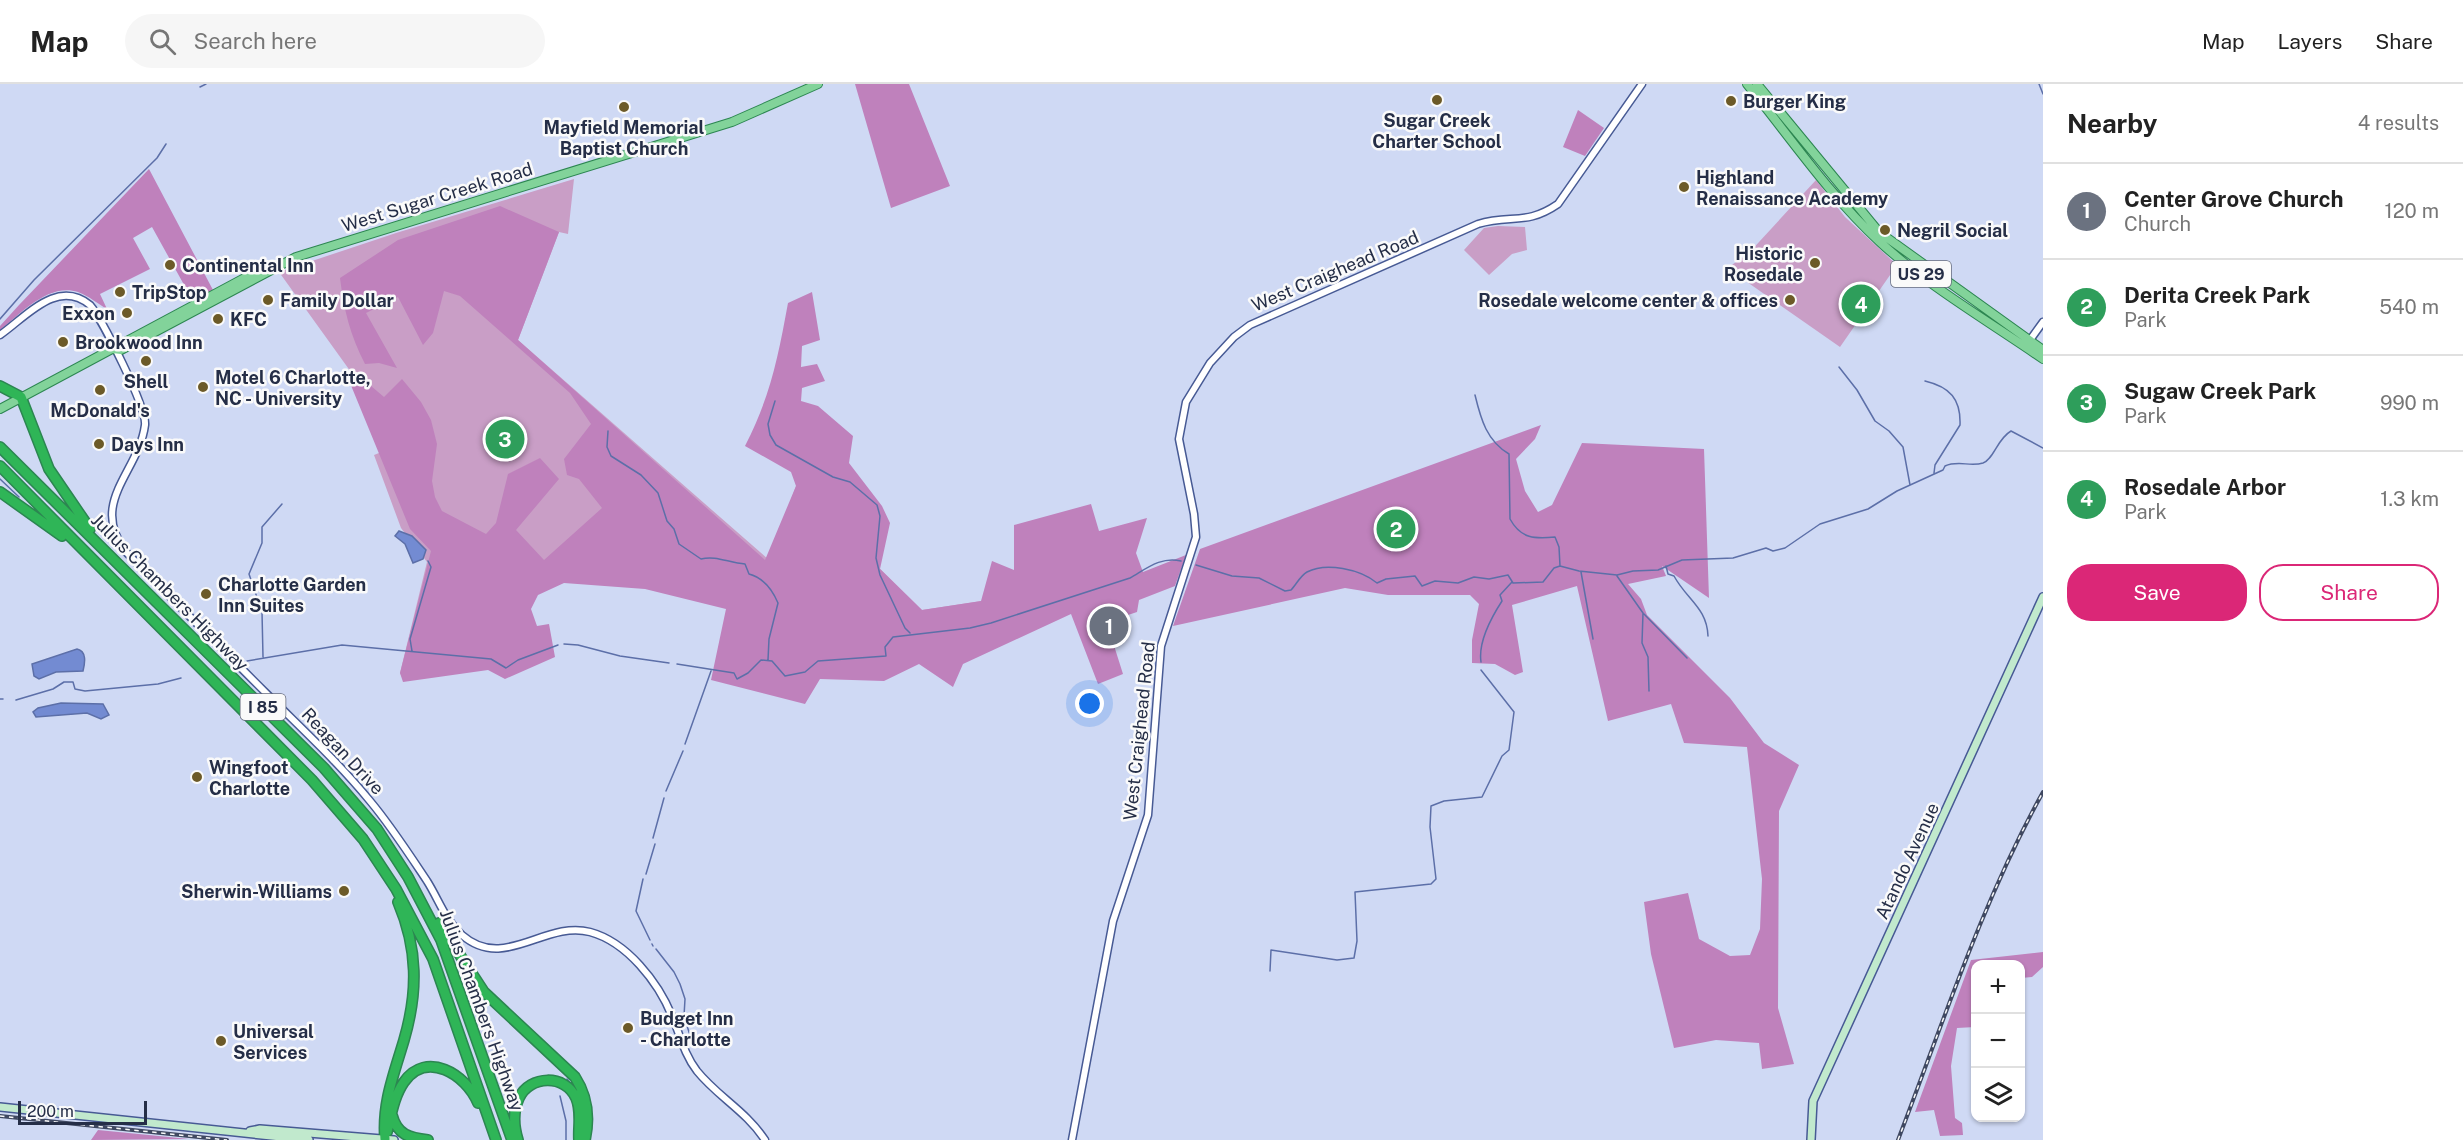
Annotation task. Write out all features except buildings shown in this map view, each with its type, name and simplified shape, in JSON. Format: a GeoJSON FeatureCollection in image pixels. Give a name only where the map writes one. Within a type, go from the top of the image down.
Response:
{"type":"FeatureCollection","features":[{"type":"Feature","properties":{"kind":"highway"},"geometry":{"type":"LineString","coordinates":[[0,386],[21,397],[49,469],[104,548]]}},
{"type":"Feature","properties":{"kind":"highway","name":"Julius Chambers Highway"},"geometry":{"type":"LineString","coordinates":[[0,447],[104,548],[352,798],[391,849],[428,911],[441,940],[512,1140]]}},
{"type":"Feature","properties":{"kind":"highway","name":"Julius Chambers Highway"},"geometry":{"type":"LineString","coordinates":[[0,466],[348,819],[378,861],[433,959],[496,1140]]}},
{"type":"Feature","properties":{"kind":"highway"},"geometry":{"type":"LineString","coordinates":[[0,492],[41,519],[93,562]]}},
{"type":"Feature","properties":{"kind":"highway"},"geometry":{"type":"LineString","coordinates":[[378,861],[406,921],[415,966],[412,1009],[383,1114],[388,1140]]}},
{"type":"Feature","properties":{"kind":"highway"},"geometry":{"type":"LineString","coordinates":[[428,911],[440,925],[468,971],[490,999],[575,1077],[583,1090],[587,1105],[585,1140]]}},
{"type":"Feature","properties":{"kind":"highway"},"geometry":{"type":"LineString","coordinates":[[388,1140],[392,1113],[399,1090],[406,1078],[424,1068],[440,1067],[456,1074],[470,1088],[496,1140]]}},
{"type":"Feature","properties":{"kind":"highway"},"geometry":{"type":"LineString","coordinates":[[518,1140],[515,1120],[519,1098],[532,1084],[550,1080],[565,1085],[576,1099],[580,1116],[579,1140]]}},
{"type":"Feature","properties":{"kind":"highway"},"geometry":{"type":"LineString","coordinates":[[392,1113],[395,1125],[405,1136],[428,1140]]}},
{"type":"Feature","properties":{"kind":"main road","name":"West Sugar Creek Road"},"geometry":{"type":"LineString","coordinates":[[0,409],[113,349],[129,345],[266,273],[269,269],[299,256],[732,122],[818,84]]}},
{"type":"Feature","properties":{"kind":"main road","name":"US 29"},"geometry":{"type":"LineString","coordinates":[[1747,84],[1875,238],[1908,265],[2043,359]]}},
{"type":"Feature","properties":{"kind":"main road","name":"US 29"},"geometry":{"type":"LineString","coordinates":[[1757,84],[1879,232],[1909,256],[2043,350]]}},
{"type":"Feature","properties":{"kind":"main road","name":"Atando Avenue"},"geometry":{"type":"LineString","coordinates":[[1811,1140],[1813,1101],[2043,597]]}},
{"type":"Feature","properties":{"kind":"main road"},"geometry":{"type":"LineString","coordinates":[[0,1107],[309,1140]]}},
{"type":"Feature","properties":{"kind":"main road"},"geometry":{"type":"LineString","coordinates":[[245,1132],[260,1129],[388,1140]]}},
{"type":"Feature","properties":{"kind":"street","name":"West Craighead Road"},"geometry":{"type":"LineString","coordinates":[[1072,1140],[1113,921],[1148,815],[1161,646],[1196,537],[1194,514],[1179,439],[1182,411],[1190,392],[1210,363],[1234,337],[1269,314],[1443,242],[1478,224],[1499,219],[1532,218],[1551,209],[1558,204],[1642,84]]}},
{"type":"Feature","properties":{"kind":"street","name":"Reagan Drive"},"geometry":{"type":"LineString","coordinates":[[0,335],[48,299],[70,296],[85,302],[93,309],[137,393],[145,418],[143,434],[112,506],[115,534],[126,552],[355,783],[393,830],[428,883],[449,922],[464,937],[481,946],[499,949],[518,947],[564,930],[591,932],[610,941],[635,961],[658,990],[695,1068],[710,1085],[743,1112],[765,1140]]}},
{"type":"Feature","properties":{"kind":"street"},"geometry":{"type":"LineString","coordinates":[[2030,340],[2043,322]]}},
{"type":"Feature","properties":{"kind":"shaded area"},"geometry":{"type":"Polygon","coordinates":[[[855,84],[909,84],[950,186],[891,208],[855,84]]]}},
{"type":"Feature","properties":{"kind":"shaded area"},"geometry":{"type":"Polygon","coordinates":[[[1578,110],[1604,128],[1585,156],[1563,147],[1578,110]]]}},
{"type":"Feature","properties":{"kind":"shaded area"},"geometry":{"type":"Polygon","coordinates":[[[149,169],[213,290],[193,301],[152,227],[133,238],[150,269],[100,294],[107,309],[78,292],[67,290],[56,292],[36,301],[0,330],[0,326],[19,305],[149,169]]]}},
{"type":"Feature","properties":{"kind":"shaded area"},"geometry":{"type":"Polygon","coordinates":[[[574,179],[568,234],[559,232],[518,340],[769,560],[796,486],[922,610],[995,599],[984,623],[753,589],[541,581],[402,677],[400,673],[427,562],[401,528],[374,455],[384,451],[361,386],[279,272],[396,233],[574,179]]]}},
{"type":"Feature","properties":{"kind":"shaded area","name":"Historic Rosedale"},"geometry":{"type":"Polygon","coordinates":[[[1816,180],[1845,217],[1897,265],[1840,347],[1727,268],[1747,255],[1816,180]]]}},
{"type":"Feature","properties":{"kind":"shaded area"},"geometry":{"type":"Polygon","coordinates":[[[500,206],[559,232],[518,340],[765,560],[796,486],[791,472],[745,446],[761,410],[772,376],[788,303],[812,292],[820,340],[802,346],[801,367],[817,364],[825,381],[802,388],[801,401],[818,406],[853,436],[849,463],[882,506],[890,523],[880,569],[922,610],[981,601],[992,561],[1014,570],[1014,525],[1091,504],[1099,531],[1147,518],[1136,553],[1143,572],[1186,555],[1175,586],[1139,600],[1137,612],[1128,615],[1124,632],[1111,636],[1123,674],[1098,684],[1071,614],[963,664],[953,687],[919,664],[884,681],[820,679],[805,704],[711,680],[726,609],[645,589],[564,583],[538,595],[531,609],[537,626],[549,624],[555,657],[505,679],[488,670],[403,682],[400,673],[431,551],[410,529],[350,383],[371,386],[384,397],[402,379],[421,402],[431,420],[437,444],[432,481],[435,497],[442,511],[486,534],[496,523],[508,474],[540,458],[559,479],[516,530],[544,560],[602,508],[579,479],[567,475],[564,459],[591,424],[570,393],[460,296],[444,291],[433,333],[423,345],[398,297],[366,313],[397,368],[379,363],[365,364],[352,332],[340,278],[398,240],[500,206]]]}},
{"type":"Feature","properties":{"kind":"shaded area"},"geometry":{"type":"Polygon","coordinates":[[[1525,227],[1527,250],[1512,254],[1489,275],[1464,250],[1484,228],[1525,227]]]}},
{"type":"Feature","properties":{"kind":"shaded area"},"geometry":{"type":"Polygon","coordinates":[[[1541,425],[1535,439],[1516,459],[1525,491],[1538,512],[1552,505],[1582,443],[1704,449],[1709,598],[1662,566],[1666,576],[1628,584],[1641,599],[1647,615],[1730,698],[1764,743],[1799,765],[1779,811],[1778,1008],[1794,1064],[1762,1069],[1759,1043],[1716,1040],[1674,1048],[1651,954],[1644,902],[1688,893],[1699,939],[1730,956],[1750,955],[1760,929],[1762,879],[1747,747],[1684,743],[1671,704],[1608,721],[1577,586],[1512,605],[1523,672],[1515,675],[1495,664],[1472,663],[1472,640],[1479,604],[1470,595],[1388,595],[1345,588],[1173,626],[1200,549],[1541,425]]]}},
{"type":"Feature","properties":{"kind":"shaded area"},"geometry":{"type":"Polygon","coordinates":[[[2043,952],[2043,967],[2032,977],[2025,978],[2025,960],[1971,960],[2043,952]]]}},
{"type":"Feature","properties":{"kind":"shaded area"},"geometry":{"type":"Polygon","coordinates":[[[1971,960],[1971,1027],[1957,1028],[1951,1066],[1955,1118],[1962,1123],[1963,1135],[1940,1136],[1934,1110],[1915,1112],[1971,960]]]}},
{"type":"Feature","properties":{"kind":"shaded area"},"geometry":{"type":"Polygon","coordinates":[[[98,1130],[189,1139],[91,1140],[98,1130]]]}},
{"type":"Feature","properties":{"kind":"water"},"geometry":{"type":"Polygon","coordinates":[[[399,531],[412,536],[426,550],[423,559],[413,563],[405,544],[395,536],[399,531]]]}},
{"type":"Feature","properties":{"kind":"water"},"geometry":{"type":"Polygon","coordinates":[[[77,649],[84,655],[83,671],[56,672],[39,679],[34,676],[32,664],[77,649]]]}},
{"type":"Feature","properties":{"kind":"water"},"geometry":{"type":"Polygon","coordinates":[[[61,703],[103,704],[109,715],[101,719],[87,713],[36,717],[33,712],[38,708],[61,703]]]}},
{"type":"Feature","properties":{"kind":"waterway"},"geometry":{"type":"LineString","coordinates":[[200,87],[206,84]]}},
{"type":"Feature","properties":{"kind":"waterway"},"geometry":{"type":"LineString","coordinates":[[2039,84],[2043,94]]}},
{"type":"Feature","properties":{"kind":"waterway"},"geometry":{"type":"LineString","coordinates":[[0,319],[34,280],[157,158],[166,144]]}},
{"type":"Feature","properties":{"kind":"waterway"},"geometry":{"type":"LineString","coordinates":[[1839,367],[1857,390],[1875,421],[1889,431],[1903,447],[1910,485]]}},
{"type":"Feature","properties":{"kind":"waterway"},"geometry":{"type":"LineString","coordinates":[[1925,381],[1947,391],[1956,401],[1960,416],[1960,425],[1935,465],[1934,473]]}},
{"type":"Feature","properties":{"kind":"waterway"},"geometry":{"type":"LineString","coordinates":[[1475,395],[1490,436],[1501,449],[1509,454],[1510,519],[1514,526],[1524,534],[1541,538],[1555,537],[1559,547],[1560,566]]}},
{"type":"Feature","properties":{"kind":"waterway"},"geometry":{"type":"LineString","coordinates":[[775,401],[768,424],[770,435],[776,445],[833,477],[850,482],[877,505],[880,516],[876,558],[880,575],[905,628],[910,633]]}},
{"type":"Feature","properties":{"kind":"waterway"},"geometry":{"type":"LineString","coordinates":[[608,431],[607,447],[611,456],[641,475],[658,493],[667,521],[674,529],[679,544],[701,559],[712,558],[745,564],[749,574],[759,578],[770,589],[778,603],[769,639],[768,660]]}},
{"type":"Feature","properties":{"kind":"waterway"},"geometry":{"type":"LineString","coordinates":[[1196,565],[1232,576],[1259,578],[1285,591],[1291,590],[1307,572],[1333,567],[1362,574],[1377,583],[1386,579],[1415,576],[1422,586],[1435,581],[1458,583],[1474,577],[1489,579],[1508,575],[1513,583],[1543,582],[1554,568],[1560,566],[1579,571],[1617,575],[1633,571],[1658,570],[1682,560],[1733,558],[1766,548],[1773,551],[1785,548],[1820,524],[1868,509],[1897,491],[1943,470],[1945,466],[1987,461],[2002,439],[2011,431],[2043,448]]}},
{"type":"Feature","properties":{"kind":"waterway"},"geometry":{"type":"LineString","coordinates":[[0,479],[19,497]]}},
{"type":"Feature","properties":{"kind":"waterway"},"geometry":{"type":"LineString","coordinates":[[263,657],[262,612],[249,574],[262,543],[262,527],[282,504]]}},
{"type":"Feature","properties":{"kind":"waterway"},"geometry":{"type":"LineString","coordinates":[[412,651],[410,639],[431,567],[428,561]]}},
{"type":"Feature","properties":{"kind":"waterway"},"geometry":{"type":"LineString","coordinates":[[677,664],[734,673],[737,679],[748,673],[761,660],[772,661],[785,676],[805,672],[818,661],[886,656],[885,647],[893,637],[970,628],[991,623],[1130,578],[1160,562],[1181,561]]}},
{"type":"Feature","properties":{"kind":"waterway"},"geometry":{"type":"LineString","coordinates":[[1666,566],[1668,574],[1674,576],[1700,611],[1707,626],[1708,636]]}},
{"type":"Feature","properties":{"kind":"waterway"},"geometry":{"type":"LineString","coordinates":[[1581,572],[1593,639]]}},
{"type":"Feature","properties":{"kind":"waterway"},"geometry":{"type":"LineString","coordinates":[[1617,576],[1643,613],[1642,643],[1648,657],[1649,691]]}},
{"type":"Feature","properties":{"kind":"waterway"},"geometry":{"type":"LineString","coordinates":[[1481,662],[1481,646],[1486,630],[1502,601],[1500,595],[1512,582]]}},
{"type":"Feature","properties":{"kind":"waterway"},"geometry":{"type":"LineString","coordinates":[[1644,614],[1687,658]]}},
{"type":"Feature","properties":{"kind":"waterway"},"geometry":{"type":"LineString","coordinates":[[564,644],[578,645],[620,656],[669,663]]}},
{"type":"Feature","properties":{"kind":"waterway"},"geometry":{"type":"LineString","coordinates":[[247,661],[342,645],[491,659],[506,668],[518,660],[558,645]]}},
{"type":"Feature","properties":{"kind":"waterway"},"geometry":{"type":"LineString","coordinates":[[1270,971],[1271,950],[1337,960],[1354,958],[1357,941],[1355,892],[1431,884],[1436,879],[1430,827],[1431,806],[1444,801],[1482,797],[1502,756],[1509,750],[1514,712],[1481,670]]}},
{"type":"Feature","properties":{"kind":"waterway"},"geometry":{"type":"LineString","coordinates":[[685,744],[711,671]]}},
{"type":"Feature","properties":{"kind":"waterway"},"geometry":{"type":"LineString","coordinates":[[16,700],[53,689],[64,682],[73,682],[75,689],[85,691],[158,684],[181,678]]}},
{"type":"Feature","properties":{"kind":"waterway"},"geometry":{"type":"LineString","coordinates":[[666,791],[683,751]]}},
{"type":"Feature","properties":{"kind":"waterway"},"geometry":{"type":"LineString","coordinates":[[653,838],[664,798]]}},
{"type":"Feature","properties":{"kind":"waterway"},"geometry":{"type":"LineString","coordinates":[[646,874],[655,844]]}},
{"type":"Feature","properties":{"kind":"waterway"},"geometry":{"type":"LineString","coordinates":[[643,879],[636,911],[650,940]]}},
{"type":"Feature","properties":{"kind":"waterway"},"geometry":{"type":"LineString","coordinates":[[656,949],[674,972],[680,984],[685,999],[684,1016],[693,1045]]}},
{"type":"Feature","properties":{"kind":"waterway"},"geometry":{"type":"LineString","coordinates":[[567,1079],[574,1087]]}},
{"type":"Feature","properties":{"kind":"waterway"},"geometry":{"type":"LineString","coordinates":[[560,1096],[566,1121],[566,1140]]}},
{"type":"Feature","properties":{"kind":"railway"},"geometry":{"type":"LineString","coordinates":[[1898,1140],[1982,920],[2043,792]]}},
{"type":"Feature","properties":{"kind":"railway"},"geometry":{"type":"LineString","coordinates":[[0,1116],[227,1140]]}},
{"type":"Feature","properties":{"kind":"place","name":"Sugar Creek Charter School"},"geometry":{"type":"Point","coordinates":[1437,100]}},
{"type":"Feature","properties":{"kind":"place","name":"Burger King"},"geometry":{"type":"Point","coordinates":[1731,101]}},
{"type":"Feature","properties":{"kind":"place","name":"Mayfield Memorial Baptist Church"},"geometry":{"type":"Point","coordinates":[624,107]}},
{"type":"Feature","properties":{"kind":"place","name":"Highland Renaissance Academy"},"geometry":{"type":"Point","coordinates":[1684,187]}},
{"type":"Feature","properties":{"kind":"place","name":"Negril Social"},"geometry":{"type":"Point","coordinates":[1885,230]}},
{"type":"Feature","properties":{"kind":"place","name":"Historic Rosedale"},"geometry":{"type":"Point","coordinates":[1815,263]}},
{"type":"Feature","properties":{"kind":"place","name":"Continental Inn"},"geometry":{"type":"Point","coordinates":[170,265]}},
{"type":"Feature","properties":{"kind":"place","name":"TripStop"},"geometry":{"type":"Point","coordinates":[120,292]}},
{"type":"Feature","properties":{"kind":"place","name":"Family Dollar"},"geometry":{"type":"Point","coordinates":[268,300]}},
{"type":"Feature","properties":{"kind":"place","name":"Rosedale welcome center & offices"},"geometry":{"type":"Point","coordinates":[1790,300]}},
{"type":"Feature","properties":{"kind":"place","name":"Rosedale Arbor"},"geometry":{"type":"Point","coordinates":[1861,304]}},
{"type":"Feature","properties":{"kind":"place","name":"Exxon"},"geometry":{"type":"Point","coordinates":[127,313]}},
{"type":"Feature","properties":{"kind":"place","name":"KFC"},"geometry":{"type":"Point","coordinates":[218,319]}},
{"type":"Feature","properties":{"kind":"place","name":"Brookwood Inn"},"geometry":{"type":"Point","coordinates":[63,342]}},
{"type":"Feature","properties":{"kind":"place","name":"Shell"},"geometry":{"type":"Point","coordinates":[146,361]}},
{"type":"Feature","properties":{"kind":"place","name":"Motel 6 Charlotte, NC - University"},"geometry":{"type":"Point","coordinates":[203,387]}},
{"type":"Feature","properties":{"kind":"place","name":"McDonald's"},"geometry":{"type":"Point","coordinates":[100,390]}},
{"type":"Feature","properties":{"kind":"place","name":"Sugaw Creek Park"},"geometry":{"type":"Point","coordinates":[505,439]}},
{"type":"Feature","properties":{"kind":"place","name":"Days Inn"},"geometry":{"type":"Point","coordinates":[99,444]}},
{"type":"Feature","properties":{"kind":"place","name":"Derita Creek Park"},"geometry":{"type":"Point","coordinates":[1396,529]}},
{"type":"Feature","properties":{"kind":"place","name":"Charlotte Garden Inn Suites"},"geometry":{"type":"Point","coordinates":[206,594]}},
{"type":"Feature","properties":{"kind":"place","name":"Center Grove Church"},"geometry":{"type":"Point","coordinates":[1109,626]}},
{"type":"Feature","properties":{"kind":"place","name":"Wingfoot Charlotte"},"geometry":{"type":"Point","coordinates":[197,777]}},
{"type":"Feature","properties":{"kind":"place","name":"Sherwin-Williams"},"geometry":{"type":"Point","coordinates":[344,891]}},
{"type":"Feature","properties":{"kind":"place","name":"Budget Inn - Charlotte"},"geometry":{"type":"Point","coordinates":[628,1028]}},
{"type":"Feature","properties":{"kind":"place","name":"Universal Services"},"geometry":{"type":"Point","coordinates":[221,1041]}}]}
